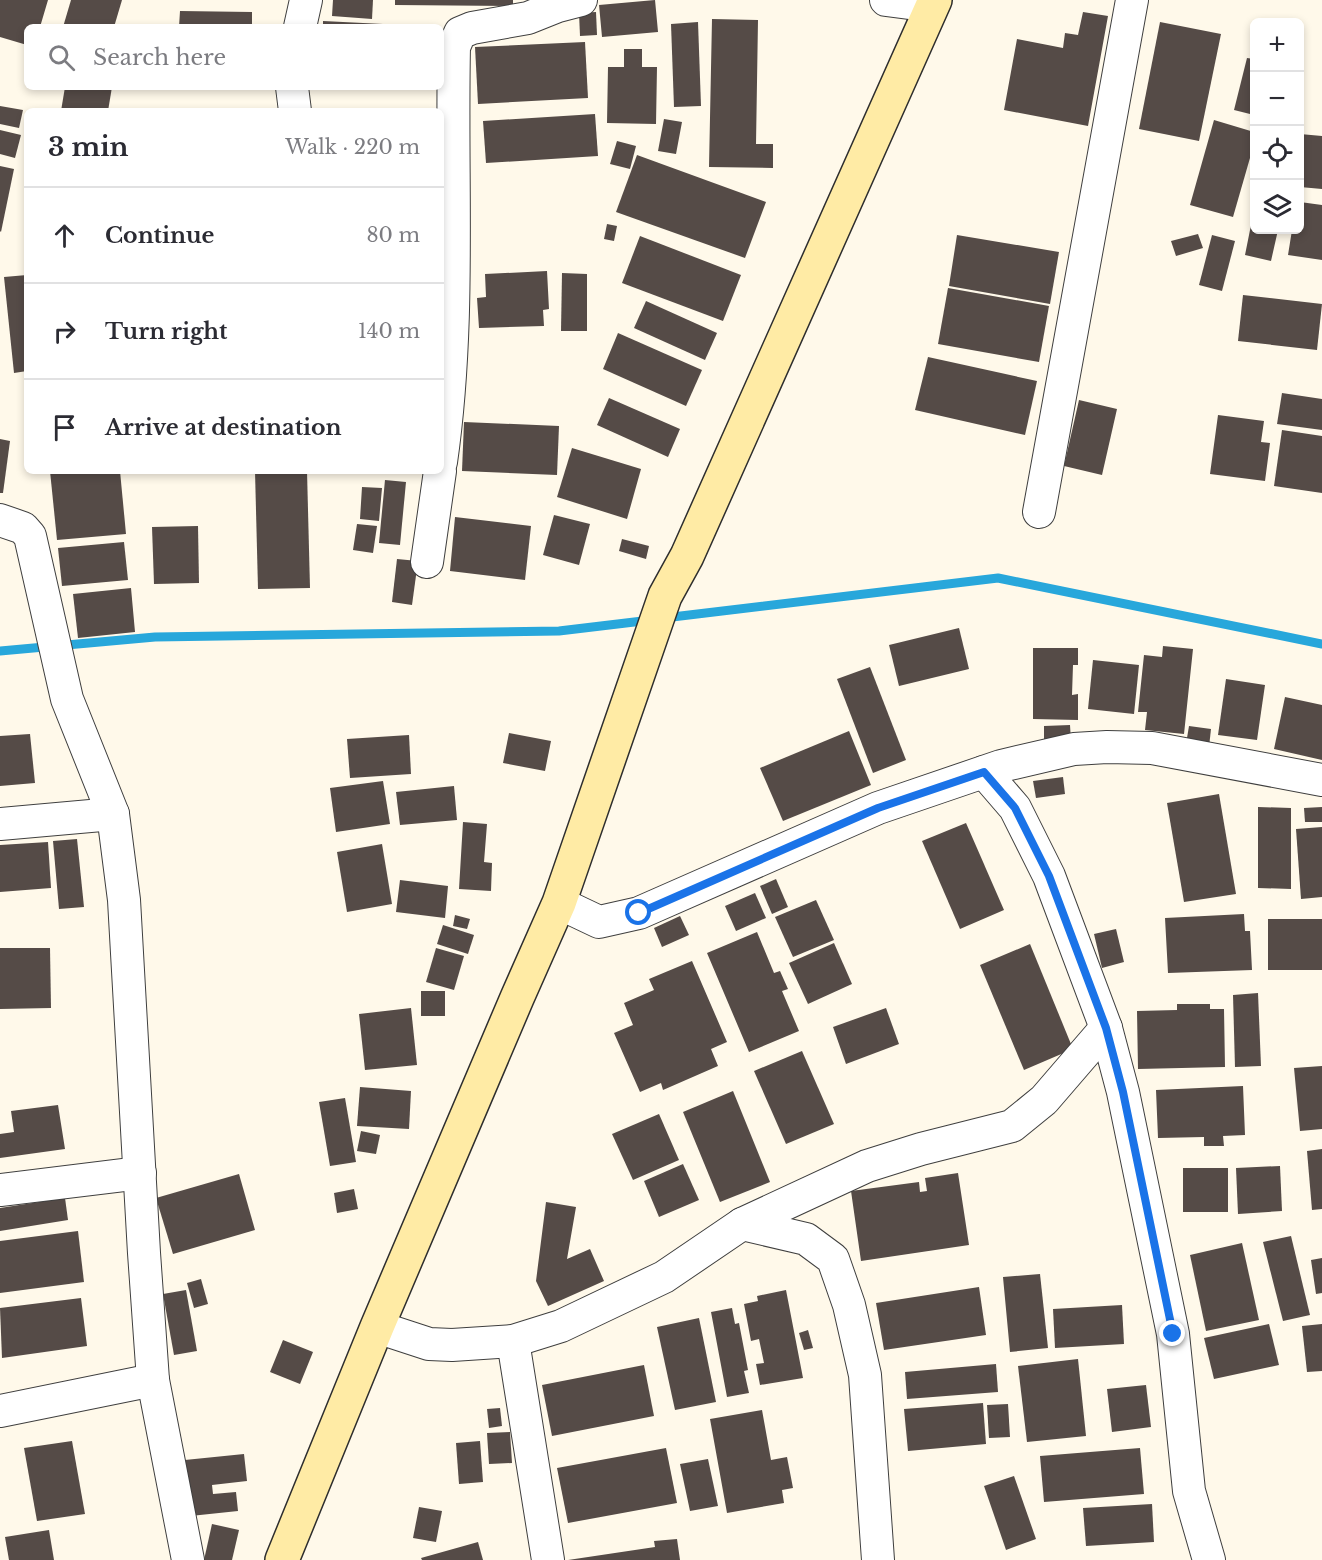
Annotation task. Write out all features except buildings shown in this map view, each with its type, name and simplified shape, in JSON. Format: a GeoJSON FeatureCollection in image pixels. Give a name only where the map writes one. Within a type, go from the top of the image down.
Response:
{"type":"FeatureCollection","features":[{"type":"Feature","properties":{"kind":"street"},"geometry":{"type":"LineString","coordinates":[[301,24],[306,0]]}},
{"type":"Feature","properties":{"kind":"street"},"geometry":{"type":"LineString","coordinates":[[444,440],[451,387],[454,47],[460,33],[472,28],[528,18],[581,0]]}},
{"type":"Feature","properties":{"kind":"street"},"geometry":{"type":"LineString","coordinates":[[282,1560],[377,1327],[559,903],[665,596],[687,556],[933,3],[886,0]]}},
{"type":"Feature","properties":{"kind":"street"},"geometry":{"type":"LineString","coordinates":[[1039,512],[1132,0]]}},
{"type":"Feature","properties":{"kind":"street"},"geometry":{"type":"LineString","coordinates":[[292,90],[295,108]]}},
{"type":"Feature","properties":{"kind":"street"},"geometry":{"type":"LineString","coordinates":[[427,562],[440,474]]}},
{"type":"Feature","properties":{"kind":"street"},"geometry":{"type":"LineString","coordinates":[[0,520],[22,528],[30,536],[67,699],[114,814],[124,900],[153,1380],[188,1560]]}},
{"type":"Feature","properties":{"kind":"street"},"geometry":{"type":"LineString","coordinates":[[559,903],[599,922],[639,913],[878,808],[1001,766],[1074,749],[1152,748],[1322,780]]}},
{"type":"Feature","properties":{"kind":"street"},"geometry":{"type":"LineString","coordinates":[[984,772],[1015,808],[1049,876],[1106,1028],[1123,1092],[1173,1334],[1189,1491],[1209,1560]]}},
{"type":"Feature","properties":{"kind":"street"},"geometry":{"type":"LineString","coordinates":[[0,824],[114,814]]}},
{"type":"Feature","properties":{"kind":"street"},"geometry":{"type":"LineString","coordinates":[[377,1327],[429,1344],[452,1345],[513,1341],[561,1326],[664,1277],[742,1224],[867,1166],[948,1141],[1012,1126],[1044,1100],[1106,1028]]}},
{"type":"Feature","properties":{"kind":"street"},"geometry":{"type":"LineString","coordinates":[[0,1190],[140,1173]]}},
{"type":"Feature","properties":{"kind":"street"},"geometry":{"type":"LineString","coordinates":[[742,1224],[806,1239],[833,1259],[849,1305],[865,1375],[878,1560]]}},
{"type":"Feature","properties":{"kind":"street"},"geometry":{"type":"LineString","coordinates":[[513,1341],[548,1560]]}},
{"type":"Feature","properties":{"kind":"street"},"geometry":{"type":"LineString","coordinates":[[0,1411],[153,1380]]}},
{"type":"Feature","properties":{"kind":"waterway"},"geometry":{"type":"LineString","coordinates":[[664,618],[998,578],[1322,644]]}},
{"type":"Feature","properties":{"kind":"waterway"},"geometry":{"type":"LineString","coordinates":[[0,651],[155,637],[559,631],[651,620]]}},
{"type":"Feature","properties":{"kind":"route"},"geometry":{"type":"LineString","coordinates":[[639,913],[878,808],[984,772],[1015,808],[1049,876],[1106,1028],[1123,1092],[1173,1334]]}}]}
